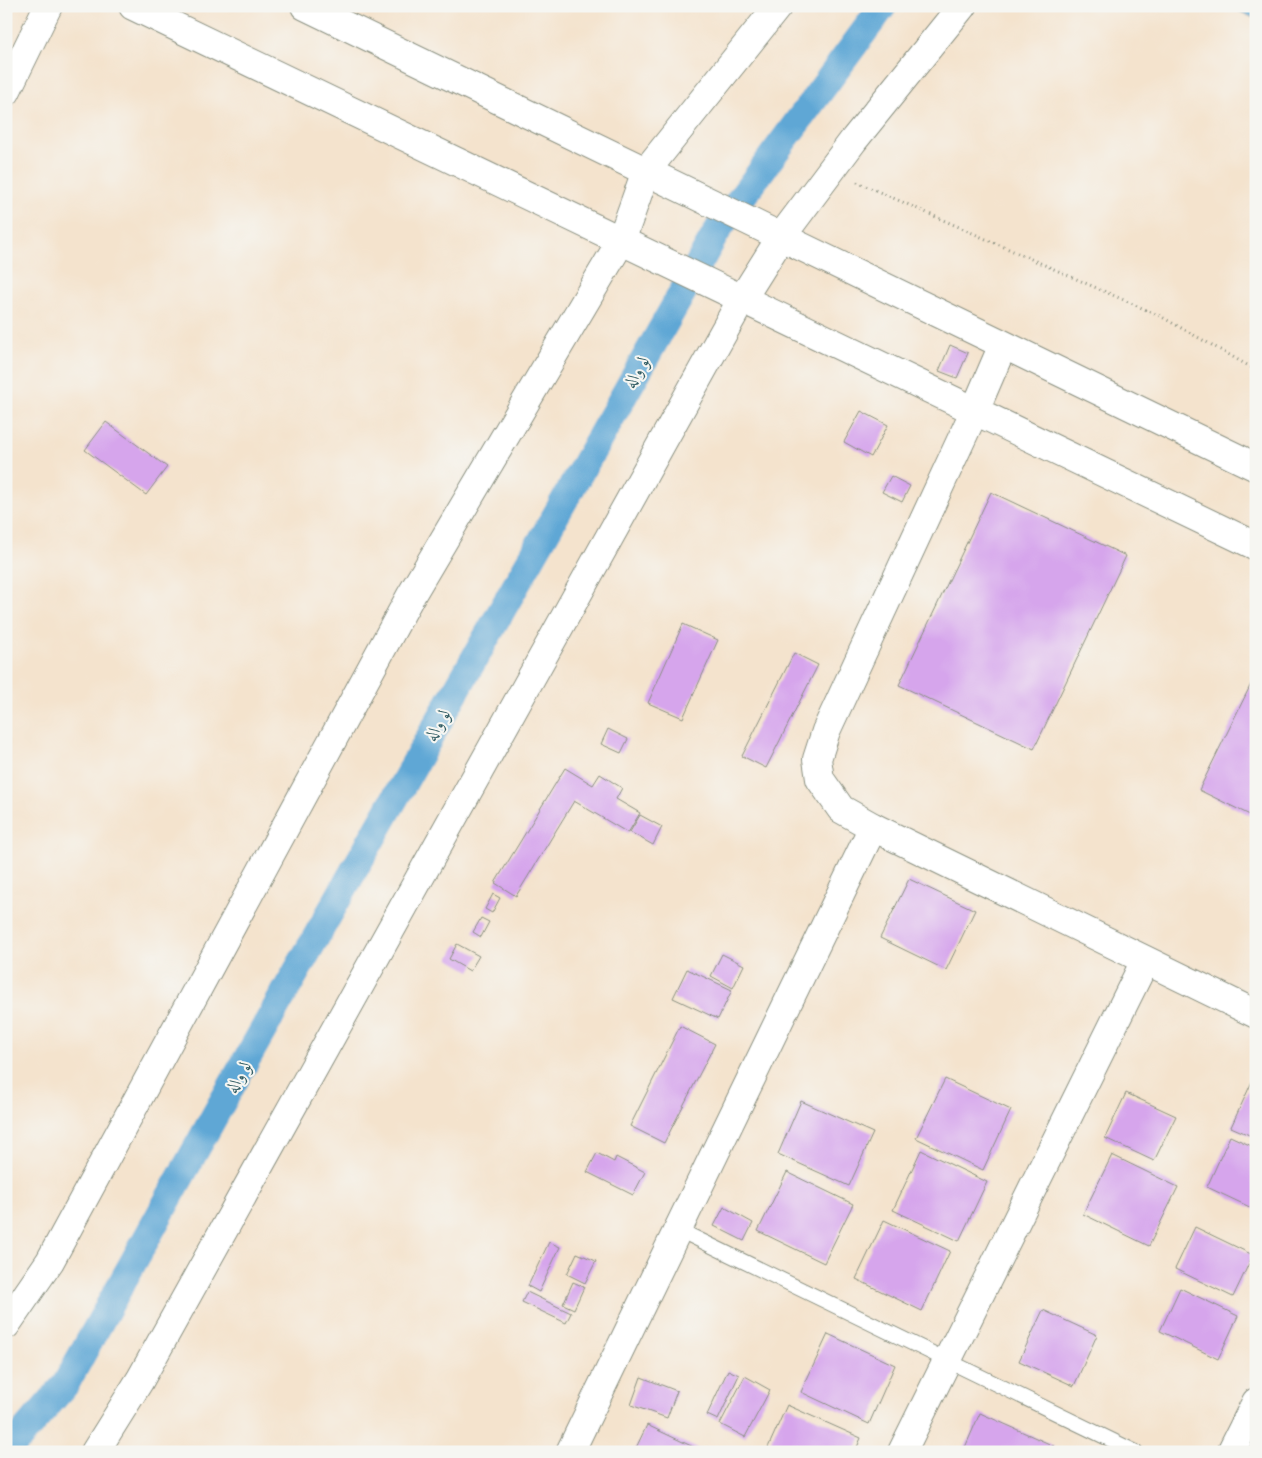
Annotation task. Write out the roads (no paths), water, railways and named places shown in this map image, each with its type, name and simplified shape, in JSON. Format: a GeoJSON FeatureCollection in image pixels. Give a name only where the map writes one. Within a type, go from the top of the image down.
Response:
{"type":"FeatureCollection","features":[{"type":"Feature","properties":{"kind":"street"},"geometry":{"type":"LineString","coordinates":[[6,92],[48,6]]}},
{"type":"Feature","properties":{"kind":"street"},"geometry":{"type":"LineString","coordinates":[[133,6],[1256,546]]}},
{"type":"Feature","properties":{"kind":"street"},"geometry":{"type":"LineString","coordinates":[[305,6],[1256,467]]}},
{"type":"Feature","properties":{"kind":"street"},"geometry":{"type":"LineString","coordinates":[[6,1324],[50,1262],[410,597],[632,246],[657,177],[778,6]]}},
{"type":"Feature","properties":{"kind":"street"},"geometry":{"type":"LineString","coordinates":[[95,1452],[140,1380],[731,294],[770,231],[832,170],[853,141],[962,6]]}},
{"type":"Feature","properties":{"kind":"street"},"geometry":{"type":"LineString","coordinates":[[1003,345],[975,410],[826,731],[817,759],[820,779],[841,809],[873,827],[1256,1014]]}},
{"type":"Feature","properties":{"kind":"street"},"geometry":{"type":"LineString","coordinates":[[570,1452],[873,827]]}},
{"type":"Feature","properties":{"kind":"street"},"geometry":{"type":"LineString","coordinates":[[902,1452],[1145,961]]}},
{"type":"Feature","properties":{"kind":"street"},"geometry":{"type":"LineString","coordinates":[[1231,1452],[1256,1402]]}},
{"type":"Feature","properties":{"kind":"lane"},"geometry":{"type":"LineString","coordinates":[[679,1230],[1136,1452]]}},
{"type":"Feature","properties":{"kind":"water"},"geometry":{"type":"Polygon","coordinates":[[[1228,6],[1256,6],[1256,19],[1228,6]]]}},
{"type":"Feature","properties":{"kind":"waterway","name":"لو واله"},"geometry":{"type":"LineString","coordinates":[[7,1452],[65,1385],[220,1106],[719,228],[883,6]]}}]}
